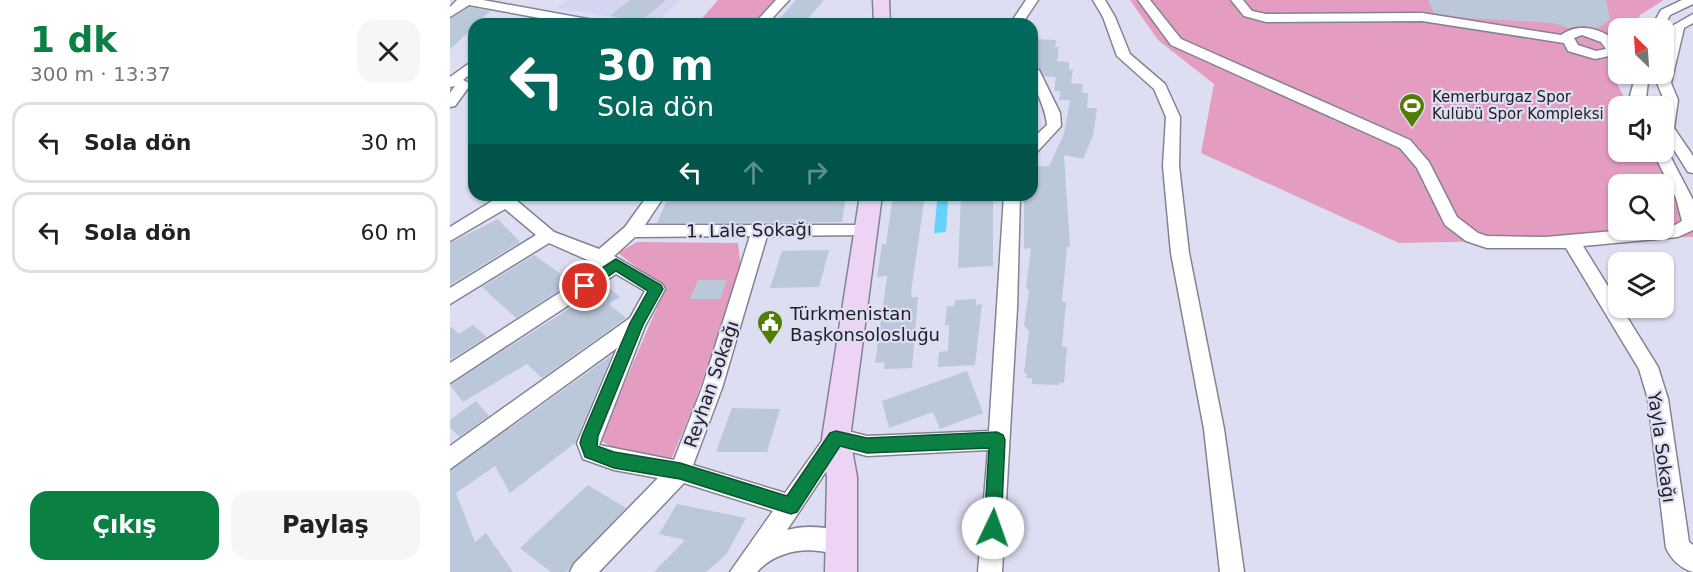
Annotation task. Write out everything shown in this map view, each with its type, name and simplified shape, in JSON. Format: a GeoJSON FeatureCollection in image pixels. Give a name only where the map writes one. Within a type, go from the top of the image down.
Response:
{"type":"FeatureCollection","features":[{"type":"Feature","properties":{"kind":"street"},"geometry":{"type":"LineString","coordinates":[[766,18],[783,0]]}},
{"type":"Feature","properties":{"kind":"street"},"geometry":{"type":"LineString","coordinates":[[880,0],[882,18]]}},
{"type":"Feature","properties":{"kind":"street"},"geometry":{"type":"LineString","coordinates":[[1020,18],[1032,0]]}},
{"type":"Feature","properties":{"kind":"street"},"geometry":{"type":"LineString","coordinates":[[1099,0],[1109,17],[1124,56],[1160,87],[1173,117],[1171,166],[1180,253],[1214,429],[1232,572]]}},
{"type":"Feature","properties":{"kind":"street"},"geometry":{"type":"LineString","coordinates":[[1144,0],[1176,42],[1405,144],[1424,166],[1451,221],[1472,237],[1487,242],[1570,240],[1678,231],[1690,222],[1692,210],[1666,162]]}},
{"type":"Feature","properties":{"kind":"street"},"geometry":{"type":"LineString","coordinates":[[1237,0],[1242,10],[1251,16],[1280,20],[1422,17],[1567,40],[1580,51],[1595,56],[1608,53]]}},
{"type":"Feature","properties":{"kind":"street"},"geometry":{"type":"LineString","coordinates":[[1413,0],[1422,17]]}},
{"type":"Feature","properties":{"kind":"street"},"geometry":{"type":"LineString","coordinates":[[1662,18],[1665,13],[1692,0]]}},
{"type":"Feature","properties":{"kind":"street"},"geometry":{"type":"LineString","coordinates":[[450,14],[464,1],[559,18]]}},
{"type":"Feature","properties":{"kind":"street"},"geometry":{"type":"LineString","coordinates":[[531,18],[536,14]]}},
{"type":"Feature","properties":{"kind":"street"},"geometry":{"type":"LineString","coordinates":[[1693,18],[1678,26],[1664,83],[1671,100],[1667,128],[1693,168]]}},
{"type":"Feature","properties":{"kind":"street"},"geometry":{"type":"LineString","coordinates":[[1567,40],[1570,33],[1581,31],[1596,34],[1608,41]]}},
{"type":"Feature","properties":{"kind":"street"},"geometry":{"type":"LineString","coordinates":[[450,103],[460,84]]}},
{"type":"Feature","properties":{"kind":"street"},"geometry":{"type":"LineString","coordinates":[[1038,85],[1053,113],[1054,126],[1038,142]]}},
{"type":"Feature","properties":{"kind":"street"},"geometry":{"type":"LineString","coordinates":[[450,235],[504,201]]}},
{"type":"Feature","properties":{"kind":"street"},"geometry":{"type":"LineString","coordinates":[[512,201],[548,236],[608,261],[656,289],[637,323],[588,443],[591,452],[614,460],[680,471],[791,506]]}},
{"type":"Feature","properties":{"kind":"street"},"geometry":{"type":"LineString","coordinates":[[450,374],[608,261],[653,201]]}},
{"type":"Feature","properties":{"kind":"street"},"geometry":{"type":"LineString","coordinates":[[842,558],[842,477],[836,438],[870,201]]}},
{"type":"Feature","properties":{"kind":"street"},"geometry":{"type":"LineString","coordinates":[[990,572],[997,440],[1008,308],[1012,201]]}},
{"type":"Feature","properties":{"kind":"street","name":"1. Lale Sokağı"},"geometry":{"type":"LineString","coordinates":[[631,231],[867,229]]}},
{"type":"Feature","properties":{"kind":"street","name":"Reyhan Sokağı"},"geometry":{"type":"LineString","coordinates":[[582,572],[680,471],[712,388],[760,230]]}},
{"type":"Feature","properties":{"kind":"street"},"geometry":{"type":"LineString","coordinates":[[450,297],[548,236]]}},
{"type":"Feature","properties":{"kind":"street","name":"Yayla Sokağı"},"geometry":{"type":"LineString","coordinates":[[1570,240],[1648,368],[1658,399],[1678,548],[1693,561]]}},
{"type":"Feature","properties":{"kind":"street"},"geometry":{"type":"LineString","coordinates":[[450,459],[637,323]]}},
{"type":"Feature","properties":{"kind":"street"},"geometry":{"type":"LineString","coordinates":[[836,438],[867,446],[997,440]]}},
{"type":"Feature","properties":{"kind":"street"},"geometry":{"type":"LineString","coordinates":[[742,572],[791,506],[836,438]]}},
{"type":"Feature","properties":{"kind":"street"},"geometry":{"type":"LineString","coordinates":[[757,554],[791,538],[817,537],[842,558]]}},
{"type":"Feature","properties":{"kind":"shaded area"},"geometry":{"type":"Polygon","coordinates":[[[569,0],[679,0],[662,18],[619,18],[557,8],[569,0]]]}},
{"type":"Feature","properties":{"kind":"shaded area"},"geometry":{"type":"Polygon","coordinates":[[[718,0],[775,0],[758,18],[702,18],[718,0]]]}},
{"type":"Feature","properties":{"kind":"shaded area","name":"Kemerburgaz Spor Kulübü Spor Kompleksi"},"geometry":{"type":"Polygon","coordinates":[[[1130,0],[1664,0],[1639,18],[1608,18],[1608,84],[1617,84],[1624,96],[1608,96],[1608,162],[1660,162],[1666,174],[1608,174],[1608,239],[1399,243],[1201,153],[1214,84],[1158,40],[1130,0]]]}},
{"type":"Feature","properties":{"kind":"shaded area","name":"Kemerburgaz Spor Kulübü Spor Kompleksi"},"geometry":{"type":"Polygon","coordinates":[[[1674,188],[1693,222],[1693,237],[1674,237],[1674,188]]]}},
{"type":"Feature","properties":{"kind":"shaded area"},"geometry":{"type":"Polygon","coordinates":[[[637,242],[738,243],[741,268],[695,402],[671,460],[622,453],[600,440],[665,289],[618,253],[637,242]]]}},
{"type":"Feature","properties":{"kind":"water"},"geometry":{"type":"Polygon","coordinates":[[[937,201],[948,201],[946,232],[934,233],[937,201]]]}},
{"type":"Feature","properties":{"kind":"building"},"geometry":{"type":"Polygon","coordinates":[[[630,0],[666,0],[645,18],[610,16],[630,0]]]}},
{"type":"Feature","properties":{"kind":"building"},"geometry":{"type":"Polygon","coordinates":[[[796,0],[824,0],[808,18],[780,18],[796,0]]]}},
{"type":"Feature","properties":{"kind":"building"},"geometry":{"type":"Polygon","coordinates":[[[1428,0],[1606,0],[1610,18],[1597,28],[1583,26],[1569,28],[1553,23],[1467,18],[1434,13],[1428,0]]]}},
{"type":"Feature","properties":{"kind":"building"},"geometry":{"type":"Polygon","coordinates":[[[469,7],[491,11],[482,18],[468,18],[468,32],[450,49],[450,19],[469,7]]]}},
{"type":"Feature","properties":{"kind":"building"},"geometry":{"type":"Polygon","coordinates":[[[1038,39],[1056,40],[1055,47],[1059,47],[1057,61],[1069,62],[1069,70],[1073,70],[1071,83],[1083,84],[1082,93],[1088,93],[1087,108],[1097,108],[1093,136],[1083,159],[1064,155],[1070,247],[1067,247],[1062,302],[1066,302],[1062,346],[1067,347],[1064,383],[1060,382],[1059,385],[1032,384],[1032,378],[1026,378],[1027,373],[1024,373],[1029,331],[1024,325],[1029,291],[1026,287],[1031,248],[1024,249],[1024,201],[1038,201],[1038,166],[1049,166],[1064,134],[1070,100],[1059,100],[1060,91],[1054,91],[1056,77],[1044,76],[1038,67],[1038,39]]]}},
{"type":"Feature","properties":{"kind":"building"},"geometry":{"type":"Polygon","coordinates":[[[666,201],[845,201],[842,222],[657,223],[666,201]]]}},
{"type":"Feature","properties":{"kind":"building"},"geometry":{"type":"Polygon","coordinates":[[[892,201],[924,201],[911,292],[912,297],[918,297],[912,368],[884,369],[885,362],[875,363],[887,276],[877,277],[882,244],[886,244],[892,201]]]}},
{"type":"Feature","properties":{"kind":"building"},"geometry":{"type":"Polygon","coordinates":[[[961,201],[993,201],[993,266],[958,268],[961,201]]]}},
{"type":"Feature","properties":{"kind":"building"},"geometry":{"type":"Polygon","coordinates":[[[498,219],[520,242],[450,285],[450,243],[498,219]]]}},
{"type":"Feature","properties":{"kind":"building"},"geometry":{"type":"Polygon","coordinates":[[[829,250],[819,287],[770,288],[782,251],[829,250]]]}},
{"type":"Feature","properties":{"kind":"building"},"geometry":{"type":"Polygon","coordinates":[[[534,255],[572,282],[516,318],[482,287],[534,255]]]}},
{"type":"Feature","properties":{"kind":"building"},"geometry":{"type":"Polygon","coordinates":[[[698,280],[727,280],[720,299],[690,299],[698,280]]]}},
{"type":"Feature","properties":{"kind":"building"},"geometry":{"type":"Polygon","coordinates":[[[606,285],[620,297],[609,304],[626,318],[542,378],[527,364],[463,402],[450,385],[606,285]]]}},
{"type":"Feature","properties":{"kind":"building"},"geometry":{"type":"Polygon","coordinates":[[[976,299],[976,305],[982,304],[975,365],[938,367],[939,352],[948,351],[949,325],[945,325],[947,306],[954,306],[955,300],[976,299]]]}},
{"type":"Feature","properties":{"kind":"building"},"geometry":{"type":"Polygon","coordinates":[[[473,325],[487,337],[450,360],[450,326],[459,334],[473,325]]]}},
{"type":"Feature","properties":{"kind":"building"},"geometry":{"type":"Polygon","coordinates":[[[612,355],[575,443],[510,493],[495,466],[456,493],[475,542],[486,533],[513,572],[450,572],[450,471],[612,355]]]}},
{"type":"Feature","properties":{"kind":"building"},"geometry":{"type":"Polygon","coordinates":[[[967,371],[983,413],[940,429],[933,412],[889,428],[882,401],[967,371]]]}},
{"type":"Feature","properties":{"kind":"building"},"geometry":{"type":"Polygon","coordinates":[[[476,401],[489,416],[459,437],[450,427],[450,420],[476,401]]]}},
{"type":"Feature","properties":{"kind":"building"},"geometry":{"type":"Polygon","coordinates":[[[732,408],[780,409],[767,452],[716,452],[732,408]]]}},
{"type":"Feature","properties":{"kind":"building"},"geometry":{"type":"Polygon","coordinates":[[[588,485],[626,508],[566,572],[551,572],[520,548],[588,485]]]}},
{"type":"Feature","properties":{"kind":"building"},"geometry":{"type":"Polygon","coordinates":[[[677,504],[746,518],[726,555],[706,572],[654,572],[685,540],[659,534],[677,504]]]}},
{"type":"Feature","properties":{"kind":"place","name":"Kemerburgaz Spor Kulübü Spor Kompleksi"},"geometry":{"type":"Point","coordinates":[1412,129]}},
{"type":"Feature","properties":{"kind":"place","name":"Türkmenistan Başkonsolosluğu"},"geometry":{"type":"Point","coordinates":[770,346]}},
{"type":"Feature","properties":{"kind":"route"},"geometry":{"type":"LineString","coordinates":[[585,286],[616,265],[656,289],[637,323],[590,436],[588,443],[591,452],[614,460],[680,471],[791,506],[836,438],[867,446],[997,440],[993,528]]}}]}
